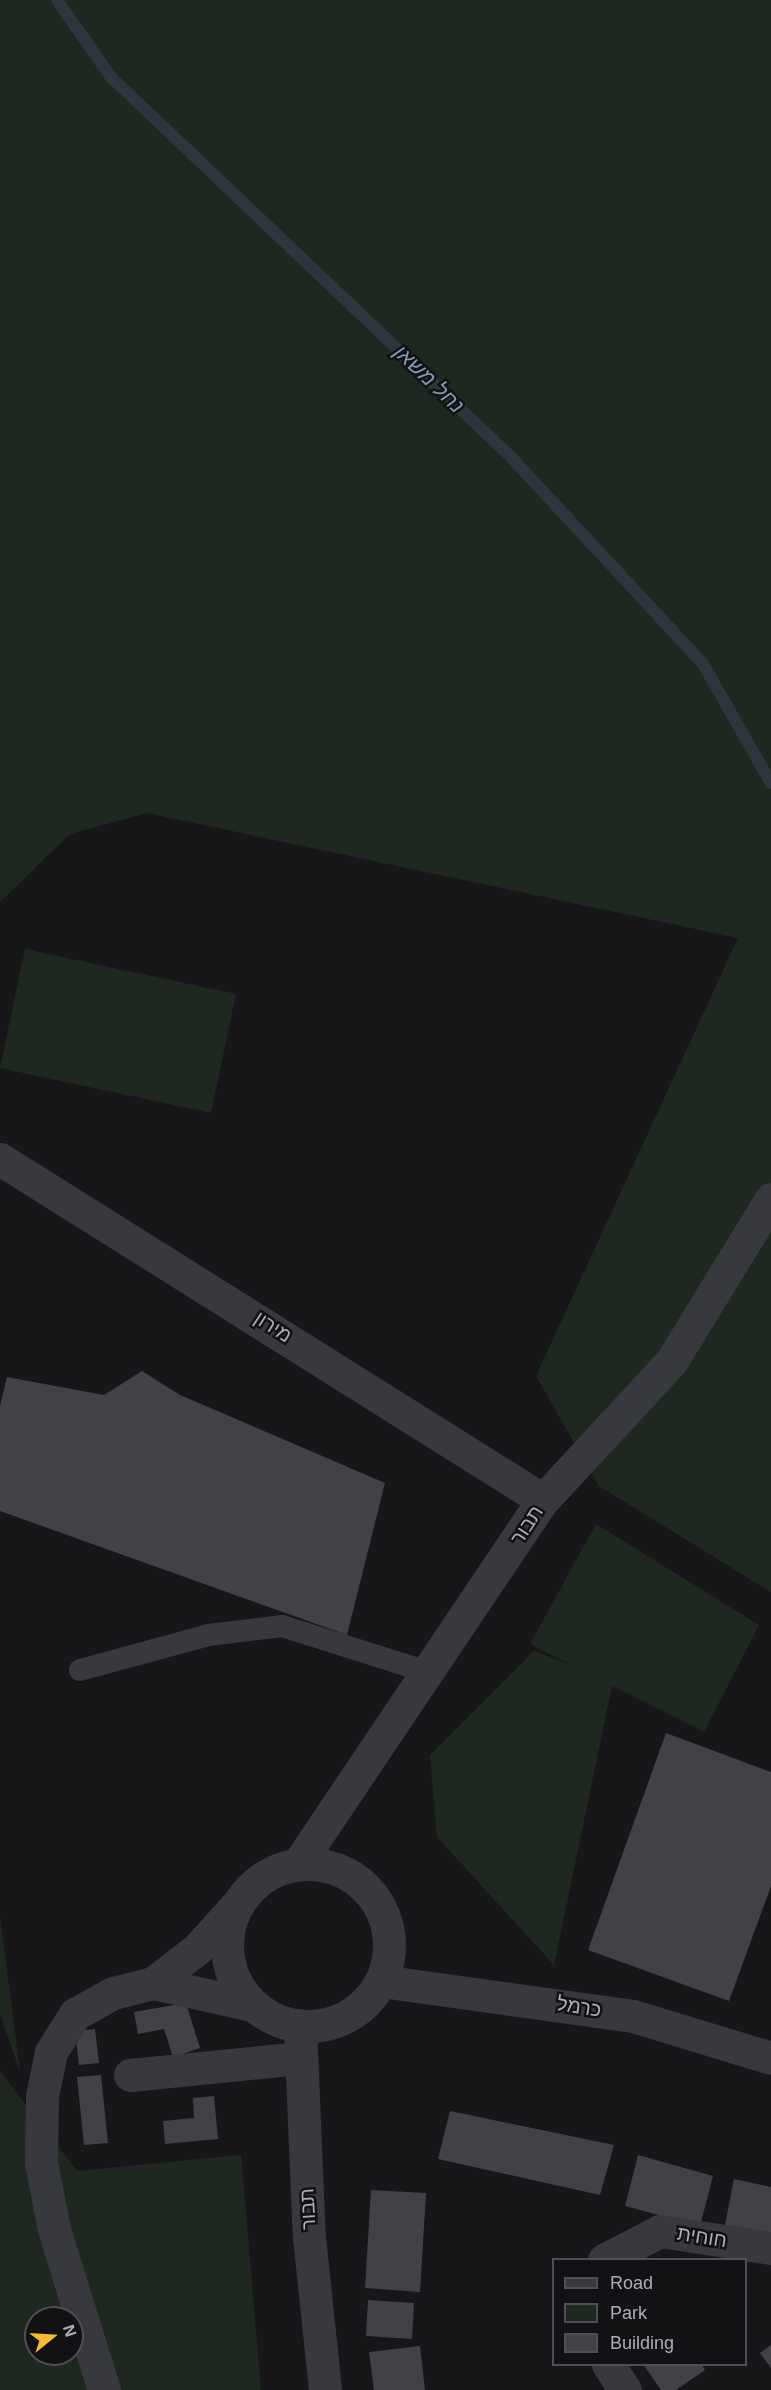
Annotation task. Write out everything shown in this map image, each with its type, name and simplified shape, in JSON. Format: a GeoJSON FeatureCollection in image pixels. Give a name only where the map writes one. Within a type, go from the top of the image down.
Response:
{"type":"FeatureCollection","features":[{"type":"Feature","properties":{"kind":"street","name":"מירון"},"geometry":{"type":"LineString","coordinates":[[0,1159],[543,1500]]}},
{"type":"Feature","properties":{"kind":"street","name":"תבור"},"geometry":{"type":"LineString","coordinates":[[298,1864],[431,1673],[543,1500],[671,1362],[771,1199]]}},
{"type":"Feature","properties":{"kind":"street"},"geometry":{"type":"LineString","coordinates":[[104,2390],[54,2229],[41,2163],[42,2096],[51,2052],[75,2014],[113,1994],[153,1983],[197,1948],[251,1886],[298,1864],[346,1873],[371,1895],[388,1932],[381,1981],[348,2016],[301,2042],[130,2075]]}},
{"type":"Feature","properties":{"kind":"street"},"geometry":{"type":"LineString","coordinates":[[235,1907],[227,1932],[228,1959],[252,2005]]}},
{"type":"Feature","properties":{"kind":"street","name":"כרמל"},"geometry":{"type":"LineString","coordinates":[[381,1981],[633,2016],[771,2058]]}},
{"type":"Feature","properties":{"kind":"street"},"geometry":{"type":"LineString","coordinates":[[153,1983],[252,2005],[301,2042]]}},
{"type":"Feature","properties":{"kind":"street","name":"תבור"},"geometry":{"type":"LineString","coordinates":[[301,2042],[309,2237],[326,2390]]}},
{"type":"Feature","properties":{"kind":"street","name":"חוחית"},"geometry":{"type":"LineString","coordinates":[[606,2258],[660,2231],[771,2248]]}},
{"type":"Feature","properties":{"kind":"street"},"geometry":{"type":"LineString","coordinates":[[609,2366],[625,2390]]}},
{"type":"Feature","properties":{"kind":"lane"},"geometry":{"type":"LineString","coordinates":[[80,1670],[209,1635],[282,1626],[431,1673]]}},
{"type":"Feature","properties":{"kind":"green space"},"geometry":{"type":"Polygon","coordinates":[[[0,0],[771,0],[771,1592],[599,1486],[536,1376],[738,938],[147,813],[70,834],[0,902],[0,0]]]}},
{"type":"Feature","properties":{"kind":"green space"},"geometry":{"type":"Polygon","coordinates":[[[25,949],[236,994],[211,1113],[0,1068],[25,949]]]}},
{"type":"Feature","properties":{"kind":"green space"},"geometry":{"type":"Polygon","coordinates":[[[596,1524],[759,1625],[704,1732],[612,1686],[554,1965],[437,1837],[430,1755],[534,1651],[571,1665],[530,1644],[596,1524]]]}},
{"type":"Feature","properties":{"kind":"green space"},"geometry":{"type":"Polygon","coordinates":[[[0,1915],[20,2072],[0,2014],[0,1915]]]}},
{"type":"Feature","properties":{"kind":"green space"},"geometry":{"type":"Polygon","coordinates":[[[0,2071],[77,2171],[241,2155],[261,2390],[0,2390],[0,2071]]]}},
{"type":"Feature","properties":{"kind":"building"},"geometry":{"type":"Polygon","coordinates":[[[142,1371],[180,1395],[385,1483],[347,1635],[0,1511],[0,1406],[7,1377],[104,1395],[142,1371]]]}},
{"type":"Feature","properties":{"kind":"building"},"geometry":{"type":"Polygon","coordinates":[[[666,1733],[771,1772],[771,1886],[729,2001],[588,1950],[666,1733]]]}},
{"type":"Feature","properties":{"kind":"building"},"geometry":{"type":"Polygon","coordinates":[[[186,2003],[200,2048],[173,2057],[164,2029],[138,2034],[134,2012],[186,2003]]]}},
{"type":"Feature","properties":{"kind":"building"},"geometry":{"type":"Polygon","coordinates":[[[95,2029],[99,2063],[79,2065],[75,2031],[95,2029]]]}},
{"type":"Feature","properties":{"kind":"building"},"geometry":{"type":"Polygon","coordinates":[[[101,2075],[108,2143],[84,2145],[77,2077],[101,2075]]]}},
{"type":"Feature","properties":{"kind":"building"},"geometry":{"type":"Polygon","coordinates":[[[214,2096],[218,2139],[165,2144],[163,2121],[194,2118],[193,2098],[214,2096]]]}},
{"type":"Feature","properties":{"kind":"building"},"geometry":{"type":"Polygon","coordinates":[[[450,2111],[614,2145],[600,2195],[438,2159],[450,2111]]]}},
{"type":"Feature","properties":{"kind":"building"},"geometry":{"type":"Polygon","coordinates":[[[638,2155],[713,2176],[700,2226],[625,2206],[638,2155]]]}},
{"type":"Feature","properties":{"kind":"building"},"geometry":{"type":"Polygon","coordinates":[[[734,2179],[771,2187],[771,2240],[724,2230],[734,2179]]]}},
{"type":"Feature","properties":{"kind":"building"},"geometry":{"type":"Polygon","coordinates":[[[371,2190],[426,2193],[420,2292],[365,2288],[371,2190]]]}},
{"type":"Feature","properties":{"kind":"building"},"geometry":{"type":"Polygon","coordinates":[[[368,2300],[414,2303],[412,2339],[366,2336],[368,2300]]]}},
{"type":"Feature","properties":{"kind":"building"},"geometry":{"type":"Polygon","coordinates":[[[771,2345],[771,2368],[760,2353],[771,2345]]]}},
{"type":"Feature","properties":{"kind":"building"},"geometry":{"type":"Polygon","coordinates":[[[420,2346],[425,2390],[374,2390],[369,2352],[420,2346]]]}},
{"type":"Feature","properties":{"kind":"building"},"geometry":{"type":"Polygon","coordinates":[[[644,2366],[702,2366],[705,2370],[676,2390],[661,2390],[644,2366]]]}},
{"type":"Feature","properties":{"kind":"waterway","name":"נחל משאן"},"geometry":{"type":"LineString","coordinates":[[57,0],[111,77],[510,456],[703,664],[771,783]]}}]}
